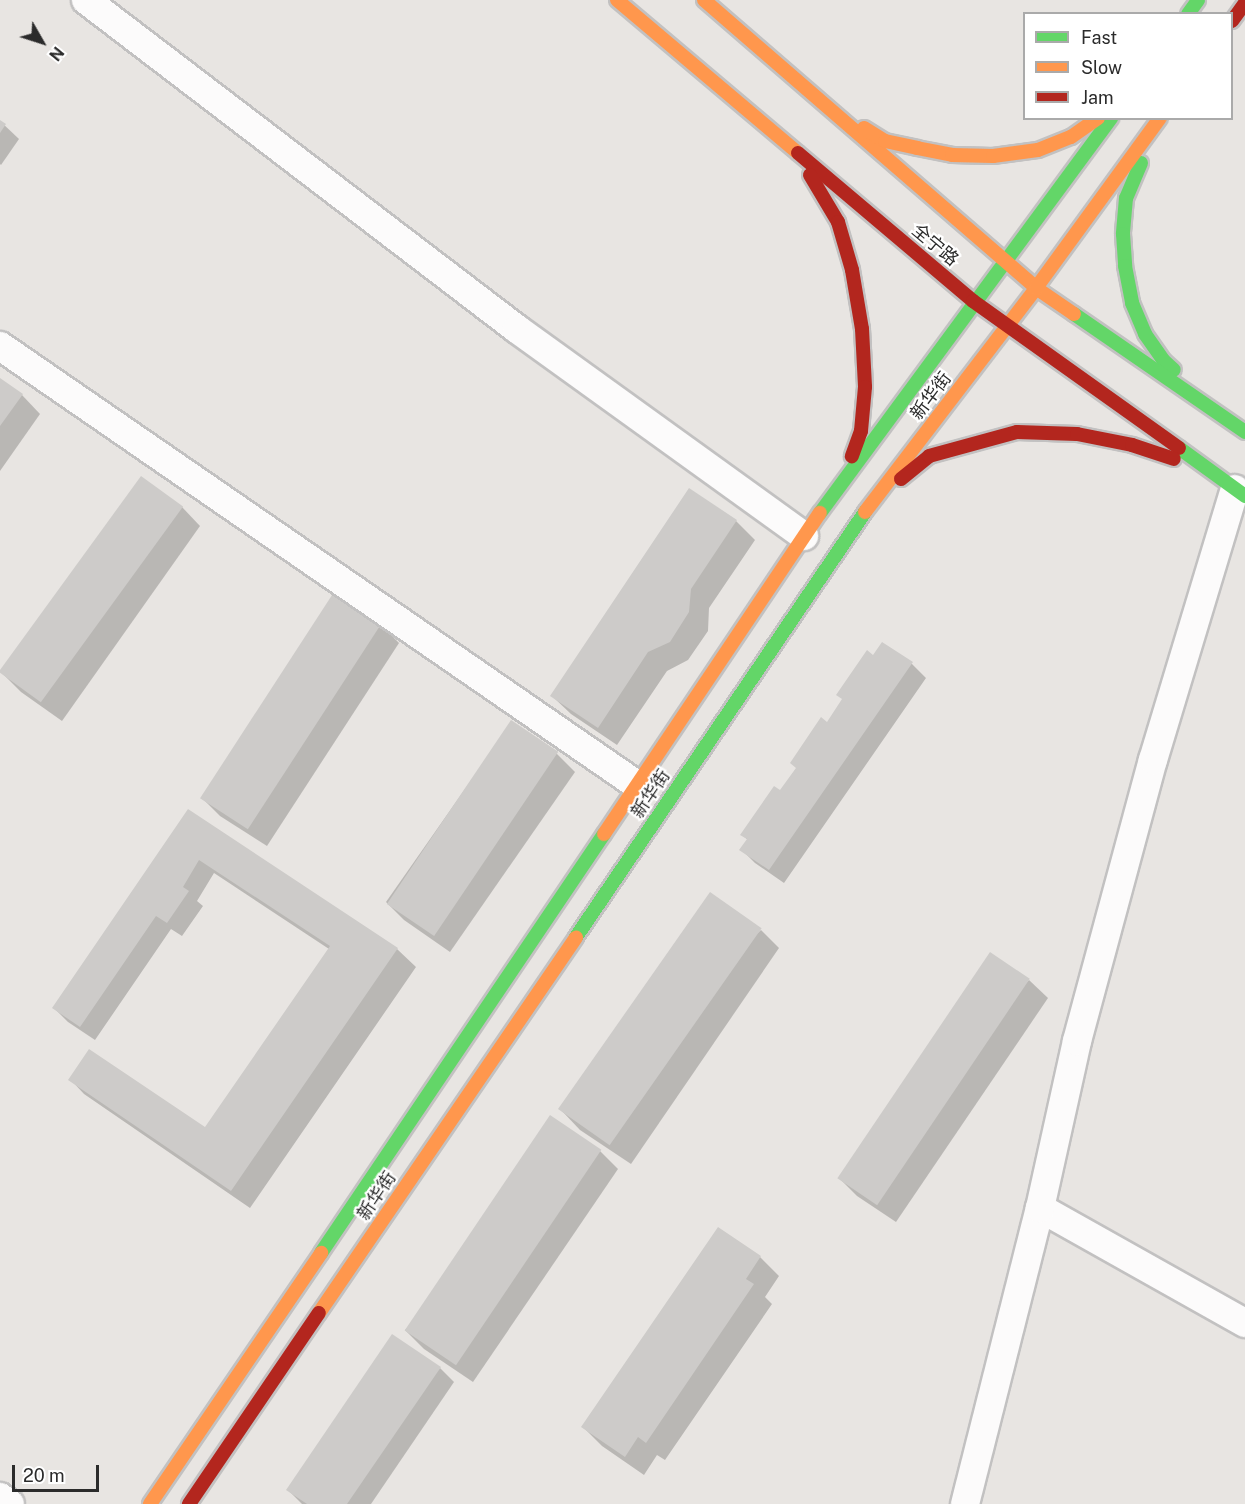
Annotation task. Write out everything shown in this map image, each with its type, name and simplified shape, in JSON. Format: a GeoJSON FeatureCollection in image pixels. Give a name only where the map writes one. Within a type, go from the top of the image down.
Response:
{"type":"FeatureCollection","features":[{"type":"Feature","properties":{"kind":"main road","name":"全宁路"},"geometry":{"type":"LineString","coordinates":[[617,0],[973,301],[1240,493]]}},
{"type":"Feature","properties":{"kind":"main road","name":"全宁路"},"geometry":{"type":"LineString","coordinates":[[704,0],[1036,288],[1243,431]]}},
{"type":"Feature","properties":{"kind":"main road"},"geometry":{"type":"LineString","coordinates":[[1233,20],[1245,3]]}},
{"type":"Feature","properties":{"kind":"main road"},"geometry":{"type":"LineString","coordinates":[[814,96],[885,141],[952,155],[993,156],[1038,150],[1071,137],[1095,120]]}},
{"type":"Feature","properties":{"kind":"main road","name":"新华街"},"geometry":{"type":"LineString","coordinates":[[150,1504],[843,478],[1109,120]]}},
{"type":"Feature","properties":{"kind":"main road","name":"新华街"},"geometry":{"type":"LineString","coordinates":[[189,1504],[872,502],[1036,288],[1160,120]]}},
{"type":"Feature","properties":{"kind":"main road"},"geometry":{"type":"LineString","coordinates":[[1166,120],[1137,171],[1126,198],[1123,234],[1125,266],[1132,303],[1145,334],[1164,361],[1243,431]]}},
{"type":"Feature","properties":{"kind":"main road"},"geometry":{"type":"LineString","coordinates":[[769,129],[815,181],[838,222],[852,270],[862,329],[865,387],[861,431],[843,478]]}},
{"type":"Feature","properties":{"kind":"main road"},"geometry":{"type":"LineString","coordinates":[[872,502],[929,456],[1017,432],[1077,434],[1132,445],[1210,472]]}},
{"type":"Feature","properties":{"kind":"street"},"geometry":{"type":"LineString","coordinates":[[86,0],[517,329],[804,536]]}},
{"type":"Feature","properties":{"kind":"street"},"geometry":{"type":"LineString","coordinates":[[0,346],[637,785]]}},
{"type":"Feature","properties":{"kind":"street"},"geometry":{"type":"LineString","coordinates":[[965,1504],[1040,1208],[1077,1041],[1153,759],[1240,493]]}},
{"type":"Feature","properties":{"kind":"street"},"geometry":{"type":"LineString","coordinates":[[1040,1208],[1245,1323]]}},
{"type":"Feature","properties":{"kind":"street"},"geometry":{"type":"LineString","coordinates":[[0,1497],[10,1504]]}},
{"type":"Feature","properties":{"kind":"building"},"geometry":{"type":"Polygon","coordinates":[[[0,120],[6,124],[0,133],[0,120]]]}},
{"type":"Feature","properties":{"kind":"building"},"geometry":{"type":"Polygon","coordinates":[[[0,378],[23,394],[0,426],[0,378]]]}},
{"type":"Feature","properties":{"kind":"building"},"geometry":{"type":"Polygon","coordinates":[[[141,476],[183,507],[41,702],[0,673],[0,670],[141,476]]]}},
{"type":"Feature","properties":{"kind":"building"},"geometry":{"type":"Polygon","coordinates":[[[689,488],[737,520],[691,589],[689,612],[670,642],[648,652],[598,728],[550,696],[689,488]]]}},
{"type":"Feature","properties":{"kind":"building"},"geometry":{"type":"Polygon","coordinates":[[[334,592],[382,623],[248,829],[200,798],[334,592]]]}},
{"type":"Feature","properties":{"kind":"building"},"geometry":{"type":"Polygon","coordinates":[[[882,642],[913,662],[769,870],[739,850],[747,839],[740,835],[774,786],[780,790],[796,768],[790,763],[821,717],[827,722],[842,699],[836,695],[867,650],[873,655],[882,642]]]}},
{"type":"Feature","properties":{"kind":"building"},"geometry":{"type":"Polygon","coordinates":[[[511,720],[558,752],[434,936],[387,904],[511,720]]]}},
{"type":"Feature","properties":{"kind":"building"},"geometry":{"type":"Polygon","coordinates":[[[188,809],[398,948],[231,1191],[68,1080],[89,1049],[205,1127],[330,946],[199,860],[183,887],[189,891],[167,923],[156,916],[80,1027],[52,1008],[188,809]]]}},
{"type":"Feature","properties":{"kind":"building"},"geometry":{"type":"Polygon","coordinates":[[[710,892],[762,928],[610,1145],[558,1109],[710,892]]]}},
{"type":"Feature","properties":{"kind":"building"},"geometry":{"type":"Polygon","coordinates":[[[990,952],[1030,979],[877,1205],[837,1178],[990,952]]]}},
{"type":"Feature","properties":{"kind":"building"},"geometry":{"type":"Polygon","coordinates":[[[550,1115],[601,1150],[456,1365],[405,1331],[550,1115]]]}},
{"type":"Feature","properties":{"kind":"building"},"geometry":{"type":"Polygon","coordinates":[[[718,1227],[761,1256],[746,1279],[754,1284],[646,1443],[638,1437],[625,1457],[581,1427],[718,1227]]]}},
{"type":"Feature","properties":{"kind":"building"},"geometry":{"type":"Polygon","coordinates":[[[392,1334],[441,1367],[347,1504],[307,1504],[286,1490],[392,1334]]]}},
{"type":"Feature","properties":{"kind":"traffic: fast"},"geometry":{"type":"LineString","coordinates":[[1189,12],[1198,0]]}},
{"type":"Feature","properties":{"kind":"traffic: fast"},"geometry":{"type":"LineString","coordinates":[[820,513],[1110,120]]}},
{"type":"Feature","properties":{"kind":"traffic: fast"},"geometry":{"type":"LineString","coordinates":[[1141,163],[1126,198],[1123,234],[1125,266],[1132,303],[1145,334],[1164,361],[1174,370]]}},
{"type":"Feature","properties":{"kind":"traffic: fast"},"geometry":{"type":"LineString","coordinates":[[1074,314],[1245,432]]}},
{"type":"Feature","properties":{"kind":"traffic: fast"},"geometry":{"type":"LineString","coordinates":[[1179,448],[1245,496]]}},
{"type":"Feature","properties":{"kind":"traffic: fast"},"geometry":{"type":"LineString","coordinates":[[576,937],[865,512]]}},
{"type":"Feature","properties":{"kind":"traffic: fast"},"geometry":{"type":"LineString","coordinates":[[321,1253],[604,834]]}},
{"type":"Feature","properties":{"kind":"traffic: slow"},"geometry":{"type":"LineString","coordinates":[[617,0],[798,153]]}},
{"type":"Feature","properties":{"kind":"traffic: slow"},"geometry":{"type":"LineString","coordinates":[[704,0],[1036,288],[1074,314]]}},
{"type":"Feature","properties":{"kind":"traffic: slow"},"geometry":{"type":"LineString","coordinates":[[864,128],[885,141],[917,148],[952,155],[993,156],[1038,150],[1071,137],[1095,120]]}},
{"type":"Feature","properties":{"kind":"traffic: slow"},"geometry":{"type":"LineString","coordinates":[[865,512],[1036,288],[1159,120]]}},
{"type":"Feature","properties":{"kind":"traffic: slow"},"geometry":{"type":"LineString","coordinates":[[604,834],[820,513]]}},
{"type":"Feature","properties":{"kind":"traffic: slow"},"geometry":{"type":"LineString","coordinates":[[319,1313],[576,937]]}},
{"type":"Feature","properties":{"kind":"traffic: slow"},"geometry":{"type":"LineString","coordinates":[[150,1504],[321,1253]]}},
{"type":"Feature","properties":{"kind":"traffic: jam"},"geometry":{"type":"LineString","coordinates":[[1233,20],[1245,3]]}},
{"type":"Feature","properties":{"kind":"traffic: jam"},"geometry":{"type":"LineString","coordinates":[[798,153],[973,301],[1179,448]]}},
{"type":"Feature","properties":{"kind":"traffic: jam"},"geometry":{"type":"LineString","coordinates":[[810,175],[838,222],[852,270],[862,329],[865,387],[861,431],[852,456]]}},
{"type":"Feature","properties":{"kind":"traffic: jam"},"geometry":{"type":"LineString","coordinates":[[901,479],[929,456],[1017,432],[1077,434],[1132,445],[1174,459]]}},
{"type":"Feature","properties":{"kind":"traffic: jam"},"geometry":{"type":"LineString","coordinates":[[189,1504],[319,1313]]}}]}
